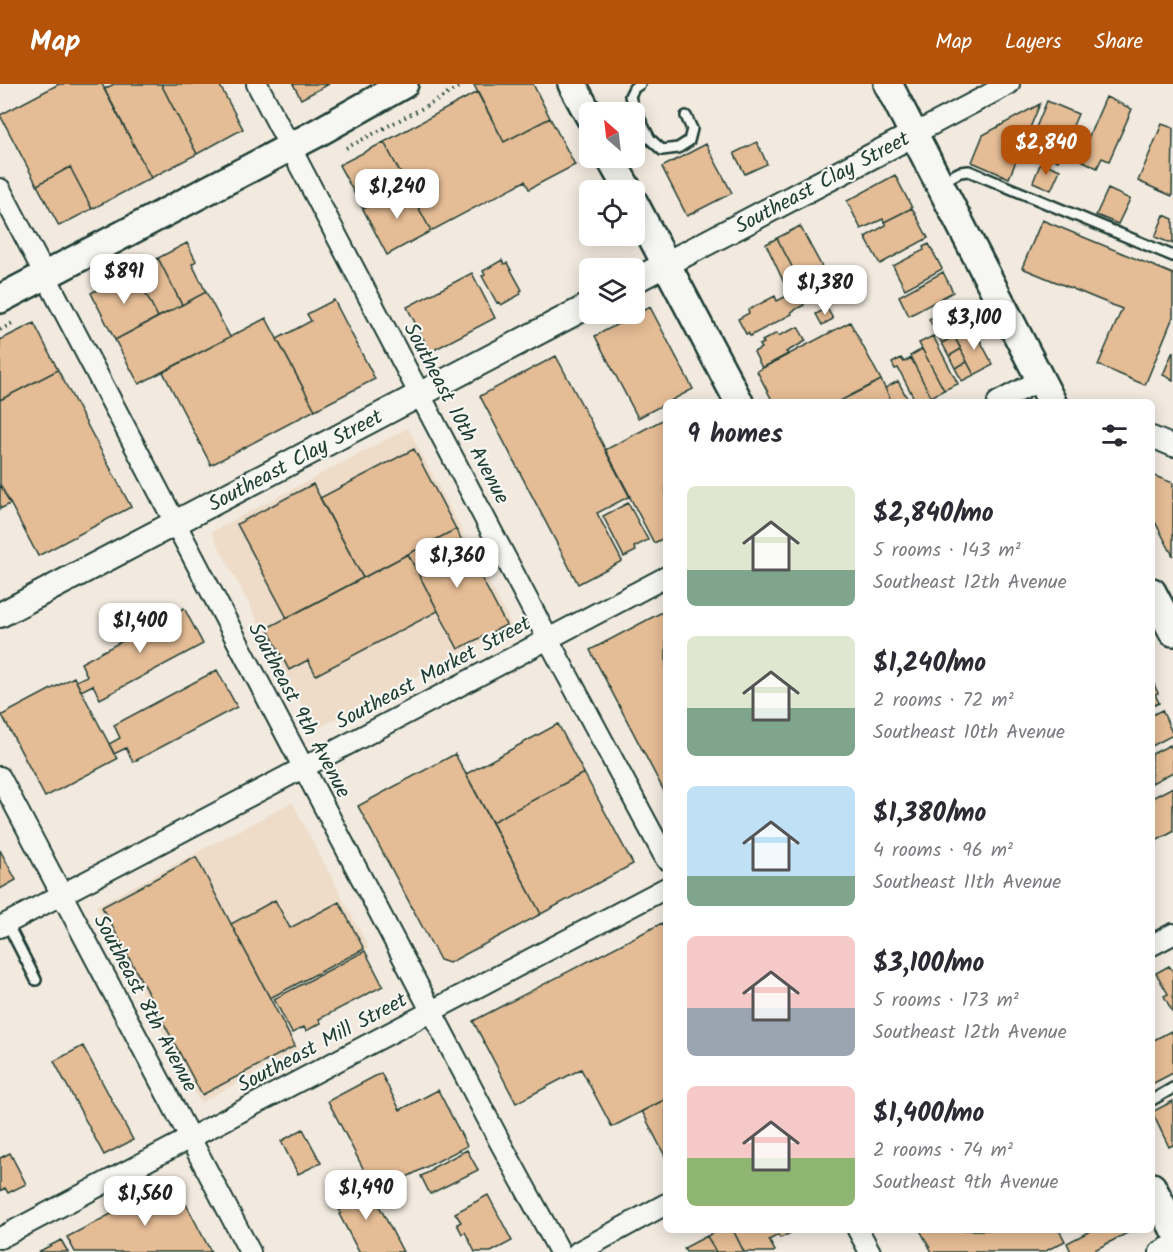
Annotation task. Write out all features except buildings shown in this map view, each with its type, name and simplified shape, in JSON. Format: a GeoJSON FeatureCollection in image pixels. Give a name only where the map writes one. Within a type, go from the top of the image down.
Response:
{"type":"FeatureCollection","features":[{"type":"Feature","properties":{"kind":"main road"},"geometry":{"type":"LineString","coordinates":[[0,299],[290,147],[404,84]]}},
{"type":"Feature","properties":{"kind":"main road"},"geometry":{"type":"LineString","coordinates":[[572,84],[582,102]]}},
{"type":"Feature","properties":{"kind":"main road"},"geometry":{"type":"LineString","coordinates":[[888,84],[1046,391]]}},
{"type":"Feature","properties":{"kind":"main road"},"geometry":{"type":"LineString","coordinates":[[645,223],[737,399]]}},
{"type":"Feature","properties":{"kind":"main road"},"geometry":{"type":"LineString","coordinates":[[1155,601],[1165,630]]}},
{"type":"Feature","properties":{"kind":"main road"},"geometry":{"type":"LineString","coordinates":[[1155,1193],[1173,1227]]}},
{"type":"Feature","properties":{"kind":"street","name":"Southeast 10th Avenue"},"geometry":{"type":"LineString","coordinates":[[257,84],[663,853]]}},
{"type":"Feature","properties":{"kind":"street","name":"Southeast Clay Street"},"geometry":{"type":"LineString","coordinates":[[645,275],[1009,84]]}},
{"type":"Feature","properties":{"kind":"street","name":"Southeast 9th Avenue"},"geometry":{"type":"LineString","coordinates":[[0,189],[431,1012],[560,1252]]}},
{"type":"Feature","properties":{"kind":"street","name":"Southeast Clay Street"},"geometry":{"type":"LineString","coordinates":[[0,615],[579,311]]}},
{"type":"Feature","properties":{"kind":"street"},"geometry":{"type":"LineString","coordinates":[[1011,399],[1046,391]]}},
{"type":"Feature","properties":{"kind":"street"},"geometry":{"type":"LineString","coordinates":[[1155,438],[1173,446]]}},
{"type":"Feature","properties":{"kind":"street","name":"Southeast Market Street"},"geometry":{"type":"LineString","coordinates":[[4,925],[663,579]]}},
{"type":"Feature","properties":{"kind":"street","name":"Southeast 8th Avenue"},"geometry":{"type":"LineString","coordinates":[[0,777],[250,1252]]}},
{"type":"Feature","properties":{"kind":"street","name":"Southeast Mill Street"},"geometry":{"type":"LineString","coordinates":[[0,1238],[663,890]]}},
{"type":"Feature","properties":{"kind":"street"},"geometry":{"type":"LineString","coordinates":[[1155,943],[1173,934]]}},
{"type":"Feature","properties":{"kind":"street"},"geometry":{"type":"LineString","coordinates":[[578,1252],[663,1206]]}},
{"type":"Feature","properties":{"kind":"street"},"geometry":{"type":"LineString","coordinates":[[860,1233],[870,1252]]}},
{"type":"Feature","properties":{"kind":"street"},"geometry":{"type":"LineString","coordinates":[[1160,1252],[1173,1245]]}},
{"type":"Feature","properties":{"kind":"lane"},"geometry":{"type":"LineString","coordinates":[[640,84],[634,88],[630,96],[632,104],[650,139],[662,150],[678,148],[689,141],[692,129],[686,116]]}},
{"type":"Feature","properties":{"kind":"lane"},"geometry":{"type":"LineString","coordinates":[[939,183],[960,172],[969,171],[1173,256]]}},
{"type":"Feature","properties":{"kind":"lane"},"geometry":{"type":"LineString","coordinates":[[4,925],[36,980]]}},
{"type":"Feature","properties":{"kind":"lane"},"geometry":{"type":"LineString","coordinates":[[1155,1098],[1173,1088]]}},
{"type":"Feature","properties":{"kind":"shaded area"},"geometry":{"type":"Polygon","coordinates":[[[408,428],[512,626],[315,730],[211,532],[408,428]]]}},
{"type":"Feature","properties":{"kind":"shaded area"},"geometry":{"type":"Polygon","coordinates":[[[292,802],[369,948],[272,999],[299,1050],[200,1103],[96,906],[292,802]]]}}]}
